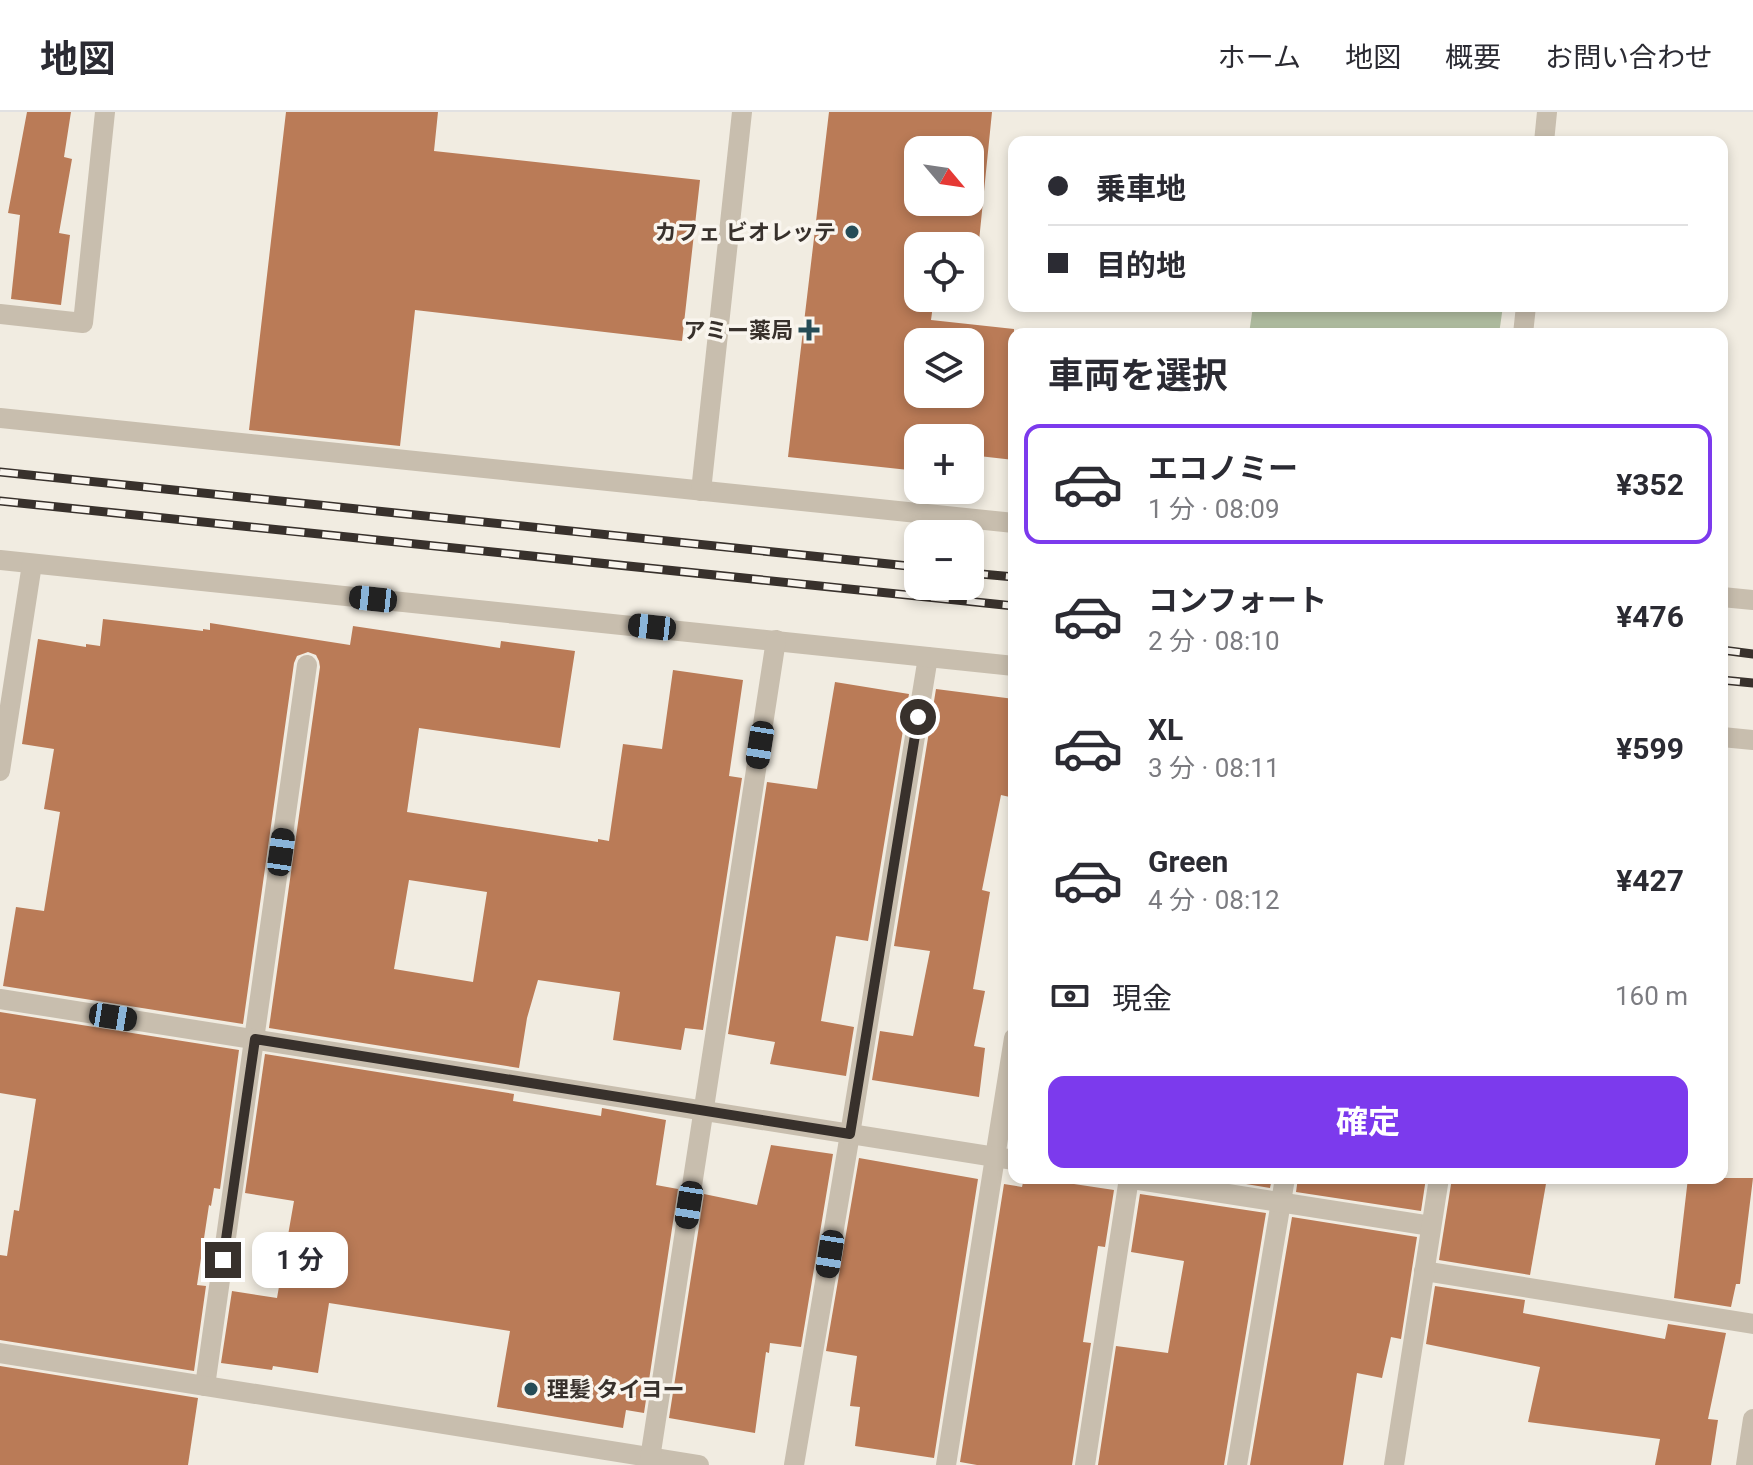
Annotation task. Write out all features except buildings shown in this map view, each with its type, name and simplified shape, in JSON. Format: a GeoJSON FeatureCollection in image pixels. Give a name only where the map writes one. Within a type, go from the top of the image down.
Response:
{"type":"FeatureCollection","features":[{"type":"Feature","properties":{"kind":"street"},"geometry":{"type":"LineString","coordinates":[[0,314],[83,323],[105,112]]}},
{"type":"Feature","properties":{"kind":"street"},"geometry":{"type":"LineString","coordinates":[[701,491],[742,112]]}},
{"type":"Feature","properties":{"kind":"street"},"geometry":{"type":"LineString","coordinates":[[1545,136],[1547,112]]}},
{"type":"Feature","properties":{"kind":"street"},"geometry":{"type":"LineString","coordinates":[[0,418],[1008,522]]}},
{"type":"Feature","properties":{"kind":"street"},"geometry":{"type":"LineString","coordinates":[[0,560],[1008,665]]}},
{"type":"Feature","properties":{"kind":"street"},"geometry":{"type":"LineString","coordinates":[[0,771],[32,564]]}},
{"type":"Feature","properties":{"kind":"street"},"geometry":{"type":"LineString","coordinates":[[1728,598],[1753,600]]}},
{"type":"Feature","properties":{"kind":"street"},"geometry":{"type":"LineString","coordinates":[[650,1461],[776,640]]}},
{"type":"Feature","properties":{"kind":"street"},"geometry":{"type":"LineString","coordinates":[[794,1465],[928,657]]}},
{"type":"Feature","properties":{"kind":"street"},"geometry":{"type":"LineString","coordinates":[[205,1386],[307,665]]}},
{"type":"Feature","properties":{"kind":"street"},"geometry":{"type":"LineString","coordinates":[[1728,738],[1753,740]]}},
{"type":"Feature","properties":{"kind":"street"},"geometry":{"type":"LineString","coordinates":[[0,999],[1004,1158]]}},
{"type":"Feature","properties":{"kind":"street"},"geometry":{"type":"LineString","coordinates":[[946,1465],[1004,1158],[1008,1110]]}},
{"type":"Feature","properties":{"kind":"street"},"geometry":{"type":"LineString","coordinates":[[1085,1465],[1127,1184]]}},
{"type":"Feature","properties":{"kind":"street"},"geometry":{"type":"LineString","coordinates":[[1165,1184],[1431,1226]]}},
{"type":"Feature","properties":{"kind":"street"},"geometry":{"type":"LineString","coordinates":[[1237,1465],[1284,1184]]}},
{"type":"Feature","properties":{"kind":"street"},"geometry":{"type":"LineString","coordinates":[[1394,1465],[1438,1184]]}},
{"type":"Feature","properties":{"kind":"street"},"geometry":{"type":"LineString","coordinates":[[1424,1271],[1753,1324]]}},
{"type":"Feature","properties":{"kind":"street"},"geometry":{"type":"LineString","coordinates":[[0,1353],[650,1461],[699,1465]]}},
{"type":"Feature","properties":{"kind":"street"},"geometry":{"type":"LineString","coordinates":[[1746,1465],[1753,1419]]}},
{"type":"Feature","properties":{"kind":"green space"},"geometry":{"type":"Polygon","coordinates":[[[1252,312],[1502,312],[1500,328],[1250,328],[1252,312]]]}},
{"type":"Feature","properties":{"kind":"railway"},"geometry":{"type":"LineString","coordinates":[[0,472],[904,566]]}},
{"type":"Feature","properties":{"kind":"railway"},"geometry":{"type":"LineString","coordinates":[[0,501],[1008,605]]}},
{"type":"Feature","properties":{"kind":"railway"},"geometry":{"type":"LineString","coordinates":[[984,574],[1008,576]]}},
{"type":"Feature","properties":{"kind":"railway"},"geometry":{"type":"LineString","coordinates":[[1728,651],[1753,654]]}},
{"type":"Feature","properties":{"kind":"railway"},"geometry":{"type":"LineString","coordinates":[[1728,681],[1753,683]]}},
{"type":"Feature","properties":{"kind":"place","name":"カフェ ビオレッテ"},"geometry":{"type":"Point","coordinates":[852,232]}},
{"type":"Feature","properties":{"kind":"place","name":"アミー薬局"},"geometry":{"type":"Point","coordinates":[809,330]}},
{"type":"Feature","properties":{"kind":"place","name":"理髪 タイヨー"},"geometry":{"type":"Point","coordinates":[531,1389]}},
{"type":"Feature","properties":{"kind":"route"},"geometry":{"type":"LineString","coordinates":[[223,1260],[255,1039],[850,1134],[918,717]]}}]}
